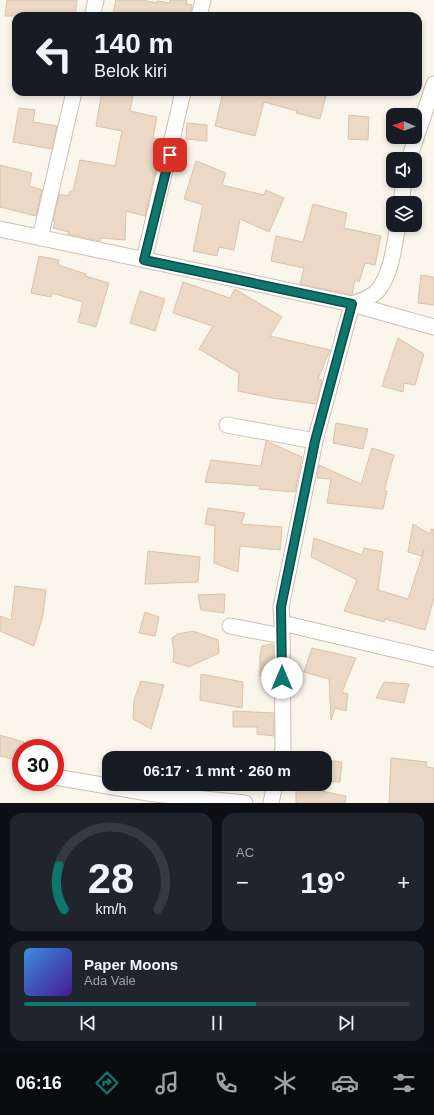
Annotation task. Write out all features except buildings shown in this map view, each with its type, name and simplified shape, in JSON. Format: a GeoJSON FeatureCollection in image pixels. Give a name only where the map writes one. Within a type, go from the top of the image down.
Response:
{"type":"FeatureCollection","features":[{"type":"Feature","properties":{"kind":"street"},"geometry":{"type":"LineString","coordinates":[[93,12],[96,0]]}},
{"type":"Feature","properties":{"kind":"street"},"geometry":{"type":"LineString","coordinates":[[201,12],[203,0]]}},
{"type":"Feature","properties":{"kind":"street"},"geometry":{"type":"LineString","coordinates":[[411,152],[434,84]]}},
{"type":"Feature","properties":{"kind":"street"},"geometry":{"type":"LineString","coordinates":[[40,238],[73,96]]}},
{"type":"Feature","properties":{"kind":"street"},"geometry":{"type":"LineString","coordinates":[[144,260],[183,96]]}},
{"type":"Feature","properties":{"kind":"street"},"geometry":{"type":"LineString","coordinates":[[0,229],[352,304],[434,327]]}},
{"type":"Feature","properties":{"kind":"street"},"geometry":{"type":"LineString","coordinates":[[352,304],[368,298],[379,289],[390,267],[397,232]]}},
{"type":"Feature","properties":{"kind":"street"},"geometry":{"type":"LineString","coordinates":[[282,751],[281,607],[315,441],[352,304]]}},
{"type":"Feature","properties":{"kind":"street"},"geometry":{"type":"LineString","coordinates":[[227,425],[315,441]]}},
{"type":"Feature","properties":{"kind":"street"},"geometry":{"type":"LineString","coordinates":[[230,626],[282,629],[434,659]]}},
{"type":"Feature","properties":{"kind":"street"},"geometry":{"type":"LineString","coordinates":[[64,779],[154,794],[245,803]]}},
{"type":"Feature","properties":{"kind":"street"},"geometry":{"type":"LineString","coordinates":[[271,803],[274,791]]}},
{"type":"Feature","properties":{"kind":"route"},"geometry":{"type":"LineString","coordinates":[[170,155],[144,260],[352,304],[315,441],[281,607],[282,678]]}}]}
